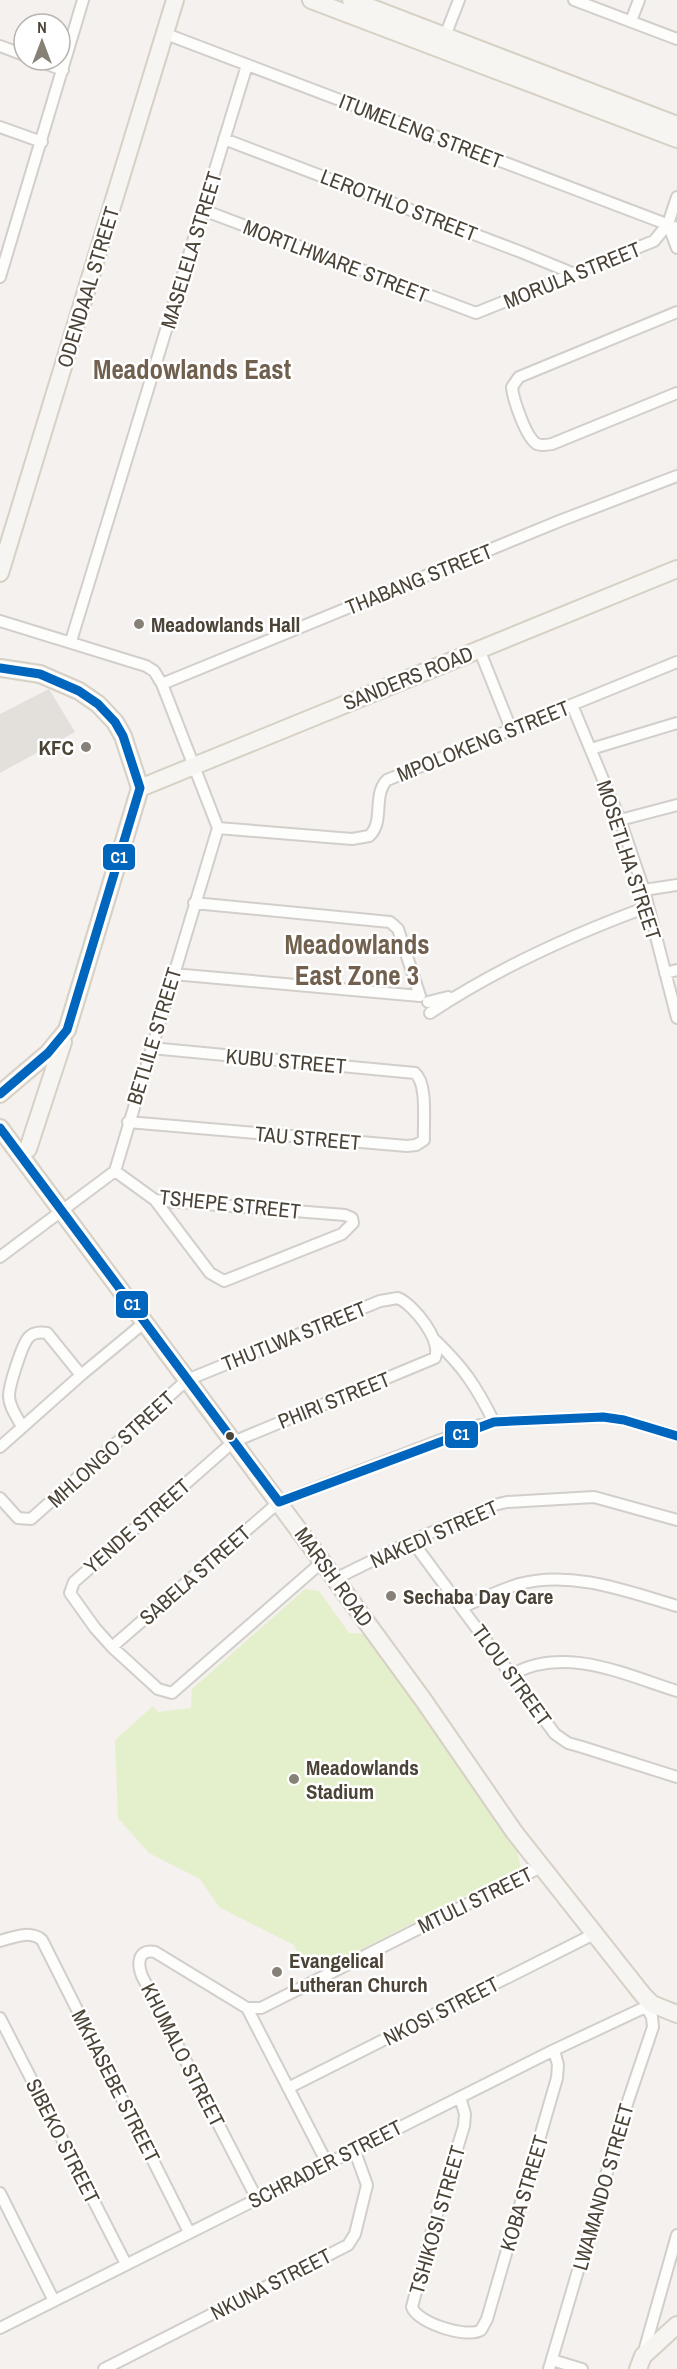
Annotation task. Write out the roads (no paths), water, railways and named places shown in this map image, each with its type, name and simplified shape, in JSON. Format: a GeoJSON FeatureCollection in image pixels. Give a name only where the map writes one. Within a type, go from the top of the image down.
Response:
{"type":"FeatureCollection","features":[{"type":"Feature","properties":{"kind":"street"},"geometry":{"type":"LineString","coordinates":[[72,38],[83,0]]}},
{"type":"Feature","properties":{"kind":"street","name":"ODENDAAL STREET"},"geometry":{"type":"LineString","coordinates":[[0,573],[175,0]]}},
{"type":"Feature","properties":{"kind":"street"},"geometry":{"type":"LineString","coordinates":[[311,0],[677,139]]}},
{"type":"Feature","properties":{"kind":"street"},"geometry":{"type":"LineString","coordinates":[[351,0],[677,125]]}},
{"type":"Feature","properties":{"kind":"street"},"geometry":{"type":"LineString","coordinates":[[445,36],[459,0]]}},
{"type":"Feature","properties":{"kind":"street"},"geometry":{"type":"LineString","coordinates":[[574,0],[677,39]]}},
{"type":"Feature","properties":{"kind":"street"},"geometry":{"type":"LineString","coordinates":[[631,21],[639,0]]}},
{"type":"Feature","properties":{"kind":"street","name":"ITUMELENG STREET"},"geometry":{"type":"LineString","coordinates":[[166,34],[672,226]]}},
{"type":"Feature","properties":{"kind":"street","name":"MASELELA STREET"},"geometry":{"type":"LineString","coordinates":[[71,641],[248,65]]}},
{"type":"Feature","properties":{"kind":"street"},"geometry":{"type":"LineString","coordinates":[[0,277],[62,72]]}},
{"type":"Feature","properties":{"kind":"street"},"geometry":{"type":"LineString","coordinates":[[0,126],[42,142]]}},
{"type":"Feature","properties":{"kind":"street","name":"LEROTHLO STREET"},"geometry":{"type":"LineString","coordinates":[[224,139],[572,273]]}},
{"type":"Feature","properties":{"kind":"street"},"geometry":{"type":"LineString","coordinates":[[677,196],[672,226],[677,248]]}},
{"type":"Feature","properties":{"kind":"street","name":"MORTLHWARE STREET"},"geometry":{"type":"LineString","coordinates":[[203,210],[469,312]]}},
{"type":"Feature","properties":{"kind":"street","name":"MORULA STREET"},"geometry":{"type":"LineString","coordinates":[[469,312],[483,312],[572,273],[654,241],[672,226]]}},
{"type":"Feature","properties":{"kind":"street"},"geometry":{"type":"LineString","coordinates":[[677,312],[519,377],[512,387],[516,405],[529,435],[541,445],[552,444],[677,393]]}},
{"type":"Feature","properties":{"kind":"street","name":"THABANG STREET"},"geometry":{"type":"LineString","coordinates":[[162,684],[550,525],[677,476]]}},
{"type":"Feature","properties":{"kind":"street","name":"SANDERS ROAD"},"geometry":{"type":"LineString","coordinates":[[140,788],[677,569]]}},
{"type":"Feature","properties":{"kind":"street"},"geometry":{"type":"LineString","coordinates":[[0,621],[71,641],[146,666],[154,671],[162,684],[218,828]]}},
{"type":"Feature","properties":{"kind":"street"},"geometry":{"type":"LineString","coordinates":[[479,649],[511,729]]}},
{"type":"Feature","properties":{"kind":"street","name":"MPOLOKENG STREET"},"geometry":{"type":"LineString","coordinates":[[218,828],[352,839],[369,836],[375,828],[379,794],[387,780],[677,662]]}},
{"type":"Feature","properties":{"kind":"street"},"geometry":{"type":"LineString","coordinates":[[0,668],[40,674],[79,691],[98,704],[115,722],[123,736],[140,788],[67,1030],[28,1149],[20,1154]]}},
{"type":"Feature","properties":{"kind":"street","name":"MOSETLHA STREET"},"geometry":{"type":"LineString","coordinates":[[572,705],[620,820],[644,890],[677,1018]]}},
{"type":"Feature","properties":{"kind":"street"},"geometry":{"type":"LineString","coordinates":[[591,749],[677,723]]}},
{"type":"Feature","properties":{"kind":"street"},"geometry":{"type":"LineString","coordinates":[[620,820],[677,805]]}},
{"type":"Feature","properties":{"kind":"street","name":"BETLILE STREET"},"geometry":{"type":"LineString","coordinates":[[114,1171],[218,828]]}},
{"type":"Feature","properties":{"kind":"street"},"geometry":{"type":"LineString","coordinates":[[644,890],[677,885]]}},
{"type":"Feature","properties":{"kind":"street"},"geometry":{"type":"LineString","coordinates":[[194,903],[390,922],[398,929],[426,1004]]}},
{"type":"Feature","properties":{"kind":"street"},"geometry":{"type":"LineString","coordinates":[[173,974],[426,1004],[457,995],[531,956],[647,907]]}},
{"type":"Feature","properties":{"kind":"street"},"geometry":{"type":"LineString","coordinates":[[664,973],[677,970]]}},
{"type":"Feature","properties":{"kind":"street"},"geometry":{"type":"LineString","coordinates":[[0,1094],[48,1053],[67,1030]]}},
{"type":"Feature","properties":{"kind":"street","name":"KUBU STREET"},"geometry":{"type":"LineString","coordinates":[[151,1048],[415,1073],[420,1077]]}},
{"type":"Feature","properties":{"kind":"street","name":"TAU STREET"},"geometry":{"type":"LineString","coordinates":[[128,1122],[416,1145],[424,1140],[423,1089],[420,1077]]}},
{"type":"Feature","properties":{"kind":"street"},"geometry":{"type":"LineString","coordinates":[[35,1175],[38,1116]]}},
{"type":"Feature","properties":{"kind":"street","name":"MARSH ROAD"},"geometry":{"type":"LineString","coordinates":[[0,1128],[335,1579],[424,1701],[491,1801],[541,1867],[649,2005],[677,2014]]}},
{"type":"Feature","properties":{"kind":"street"},"geometry":{"type":"LineString","coordinates":[[0,1257],[114,1171]]}},
{"type":"Feature","properties":{"kind":"street","name":"TSHEPE STREET"},"geometry":{"type":"LineString","coordinates":[[114,1171],[155,1200],[210,1273],[224,1281],[342,1234],[352,1226],[352,1218],[345,1215],[155,1200]]}},
{"type":"Feature","properties":{"kind":"street","name":"THUTLWA STREET"},"geometry":{"type":"LineString","coordinates":[[187,1380],[391,1297],[401,1299],[413,1309],[434,1340]]}},
{"type":"Feature","properties":{"kind":"street"},"geometry":{"type":"LineString","coordinates":[[0,1447],[145,1322]]}},
{"type":"Feature","properties":{"kind":"street"},"geometry":{"type":"LineString","coordinates":[[22,1427],[11,1405],[9,1394],[23,1348],[30,1336],[39,1332],[47,1333],[81,1375]]}},
{"type":"Feature","properties":{"kind":"street"},"geometry":{"type":"LineString","coordinates":[[434,1340],[461,1365],[480,1393],[494,1422]]}},
{"type":"Feature","properties":{"kind":"street","name":"PHIRI STREET"},"geometry":{"type":"LineString","coordinates":[[233,1442],[435,1358],[438,1349],[434,1340]]}},
{"type":"Feature","properties":{"kind":"street","name":"MHLONGO STREET"},"geometry":{"type":"LineString","coordinates":[[0,1498],[18,1518],[29,1520],[34,1517],[187,1380]]}},
{"type":"Feature","properties":{"kind":"street"},"geometry":{"type":"LineString","coordinates":[[279,1503],[494,1422],[603,1417],[624,1420],[677,1436]]}},
{"type":"Feature","properties":{"kind":"street","name":"YENDE STREET"},"geometry":{"type":"LineString","coordinates":[[112,1647],[73,1599],[70,1593],[72,1583],[233,1442]]}},
{"type":"Feature","properties":{"kind":"street","name":"NAKEDI STREET"},"geometry":{"type":"LineString","coordinates":[[335,1579],[412,1540],[494,1505],[507,1502],[594,1497],[677,1520]]}},
{"type":"Feature","properties":{"kind":"street","name":"SABELA STREET"},"geometry":{"type":"LineString","coordinates":[[112,1647],[279,1503]]}},
{"type":"Feature","properties":{"kind":"street","name":"TLOU STREET"},"geometry":{"type":"LineString","coordinates":[[412,1540],[555,1734],[582,1748],[677,1777]]}},
{"type":"Feature","properties":{"kind":"street"},"geometry":{"type":"LineString","coordinates":[[112,1647],[159,1689],[167,1693],[176,1691],[322,1562]]}},
{"type":"Feature","properties":{"kind":"street"},"geometry":{"type":"LineString","coordinates":[[463,1607],[521,1584],[570,1580],[611,1586],[677,1606]]}},
{"type":"Feature","properties":{"kind":"street"},"geometry":{"type":"LineString","coordinates":[[513,1674],[540,1662],[583,1664],[677,1691]]}},
{"type":"Feature","properties":{"kind":"street","name":"MTULI STREET"},"geometry":{"type":"LineString","coordinates":[[247,2008],[257,2009],[267,2006],[541,1867]]}},
{"type":"Feature","properties":{"kind":"street","name":"NKOSI STREET"},"geometry":{"type":"LineString","coordinates":[[288,2088],[594,1934]]}},
{"type":"Feature","properties":{"kind":"street","name":"MKHASEBE STREET"},"geometry":{"type":"LineString","coordinates":[[0,1941],[28,1935],[38,1936],[42,1940],[189,2232]]}},
{"type":"Feature","properties":{"kind":"street","name":"KHUMALO STREET"},"geometry":{"type":"LineString","coordinates":[[247,2008],[155,1952],[146,1952],[140,1957],[138,1965],[142,1976],[257,2199]]}},
{"type":"Feature","properties":{"kind":"street","name":"SCHRADER STREET"},"geometry":{"type":"LineString","coordinates":[[0,2328],[354,2149],[649,2005]]}},
{"type":"Feature","properties":{"kind":"street","name":"LWAMANDO STREET"},"geometry":{"type":"LineString","coordinates":[[550,2364],[627,2104],[653,2027],[649,2005]]}},
{"type":"Feature","properties":{"kind":"street"},"geometry":{"type":"LineString","coordinates":[[247,2008],[327,2163]]}},
{"type":"Feature","properties":{"kind":"street","name":"SIBEKO STREET"},"geometry":{"type":"LineString","coordinates":[[0,2018],[126,2264]]}},
{"type":"Feature","properties":{"kind":"street","name":"KOBA STREET"},"geometry":{"type":"LineString","coordinates":[[476,2333],[481,2330],[487,2319],[544,2125],[558,2074],[554,2050]]}},
{"type":"Feature","properties":{"kind":"street","name":"TSHIKOSI STREET"},"geometry":{"type":"LineString","coordinates":[[460,2097],[465,2114],[464,2126],[430,2237],[412,2307],[416,2315],[428,2322],[459,2331],[476,2333]]}},
{"type":"Feature","properties":{"kind":"street","name":"NKUNA STREET"},"geometry":{"type":"LineString","coordinates":[[104,2369],[348,2245],[355,2234],[368,2185],[354,2149]]}},
{"type":"Feature","properties":{"kind":"street"},"geometry":{"type":"LineString","coordinates":[[0,2193],[54,2301]]}},
{"type":"Feature","properties":{"kind":"street"},"geometry":{"type":"LineString","coordinates":[[640,2362],[677,2235]]}},
{"type":"Feature","properties":{"kind":"street"},"geometry":{"type":"LineString","coordinates":[[640,2362],[677,2325]]}},
{"type":"Feature","properties":{"kind":"street"},"geometry":{"type":"LineString","coordinates":[[550,2364],[582,2369]]}},
{"type":"Feature","properties":{"kind":"place","name":"Meadowlands Hall"},"geometry":{"type":"Point","coordinates":[139,624]}},
{"type":"Feature","properties":{"kind":"place","name":"KFC"},"geometry":{"type":"Point","coordinates":[86,747]}},
{"type":"Feature","properties":{"kind":"place","name":"Sechaba Day Care"},"geometry":{"type":"Point","coordinates":[391,1596]}},
{"type":"Feature","properties":{"kind":"place","name":"Meadowlands Stadium"},"geometry":{"type":"Point","coordinates":[294,1779]}},
{"type":"Feature","properties":{"kind":"place","name":"Evangelical Lutheran Church"},"geometry":{"type":"Point","coordinates":[277,1972]}},
{"type":"Feature","properties":{"kind":"district","name":"Meadowlands East"},"geometry":{"type":"Point","coordinates":[192,369]}},
{"type":"Feature","properties":{"kind":"district","name":"Meadowlands East Zone 3"},"geometry":{"type":"Point","coordinates":[357,960]}}]}
